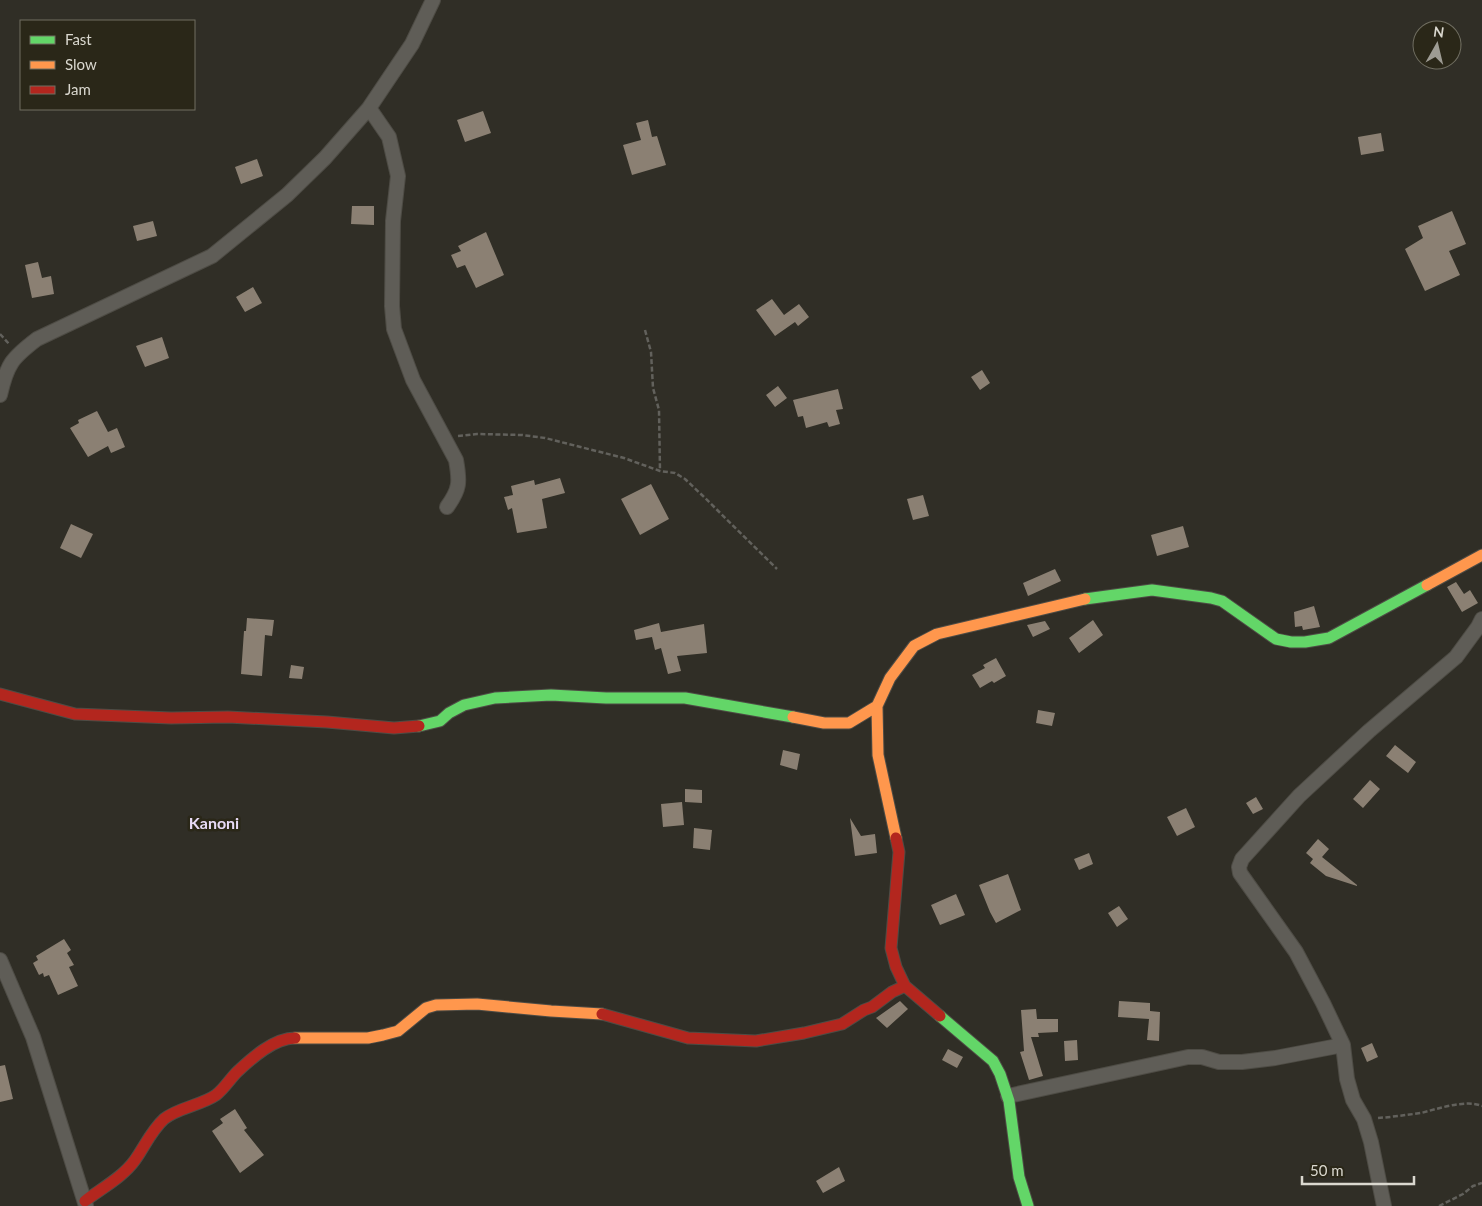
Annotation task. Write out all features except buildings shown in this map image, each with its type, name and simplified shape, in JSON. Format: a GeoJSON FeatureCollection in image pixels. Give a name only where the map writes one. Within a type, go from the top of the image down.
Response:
{"type":"FeatureCollection","features":[{"type":"Feature","properties":{"kind":"street"},"geometry":{"type":"LineString","coordinates":[[0,395],[4,375],[10,364],[18,354],[36,339],[212,256],[287,195],[324,158],[369,108],[412,44],[433,0]]}},
{"type":"Feature","properties":{"kind":"street"},"geometry":{"type":"LineString","coordinates":[[369,108],[389,137],[398,176],[393,221],[392,306],[394,329],[413,380],[456,460],[458,475],[456,493],[447,507]]}},
{"type":"Feature","properties":{"kind":"street"},"geometry":{"type":"LineString","coordinates":[[1028,1206],[1018,1174],[1008,1096],[1001,1073],[993,1061],[905,986],[896,967],[891,948],[898,852],[878,755],[877,706],[890,678],[914,646],[937,634],[1094,597],[1152,590],[1222,601],[1276,639],[1305,642],[1329,638],[1482,555]]}},
{"type":"Feature","properties":{"kind":"street"},"geometry":{"type":"LineString","coordinates":[[1384,1206],[1371,1142],[1347,1078],[1343,1045],[1324,1004],[1296,952],[1240,873],[1239,867],[1242,860],[1299,796],[1369,731],[1456,657],[1482,619]]}},
{"type":"Feature","properties":{"kind":"street"},"geometry":{"type":"LineString","coordinates":[[0,694],[75,714],[171,718],[228,717],[327,722],[394,728],[440,721],[449,713],[464,705],[495,698],[551,694],[606,698],[685,698],[824,723],[849,723],[877,706]]}},
{"type":"Feature","properties":{"kind":"street"},"geometry":{"type":"LineString","coordinates":[[0,960],[33,1036],[85,1204],[110,1182],[122,1176],[135,1160],[147,1139],[165,1118],[216,1095],[237,1072],[270,1045],[286,1038],[368,1038],[398,1031],[426,1008],[436,1004],[477,1004],[551,1011],[594,1012],[688,1038],[756,1041],[842,1024],[872,1007],[892,992],[905,986]]}},
{"type":"Feature","properties":{"kind":"street"},"geometry":{"type":"LineString","coordinates":[[1008,1096],[1188,1057],[1202,1056],[1219,1062],[1242,1062],[1275,1058],[1343,1045]]}},
{"type":"Feature","properties":{"kind":"path"},"geometry":{"type":"LineString","coordinates":[[645,330],[650,352],[653,388],[660,410],[660,471]]}},
{"type":"Feature","properties":{"kind":"path"},"geometry":{"type":"LineString","coordinates":[[444,437],[477,434],[522,435],[545,438],[624,458],[660,471],[675,473],[685,479],[777,569]]}},
{"type":"Feature","properties":{"kind":"path"},"geometry":{"type":"LineString","coordinates":[[1364,1120],[1399,1116],[1443,1107],[1470,1104],[1482,1106]]}},
{"type":"Feature","properties":{"kind":"path"},"geometry":{"type":"LineString","coordinates":[[1440,1206],[1463,1194],[1473,1186],[1482,1183]]}},
{"type":"Feature","properties":{"kind":"traffic: fast"},"geometry":{"type":"LineString","coordinates":[[1085,599],[1152,590],[1211,598],[1222,601],[1276,639],[1305,642],[1329,638],[1427,585]]}},
{"type":"Feature","properties":{"kind":"traffic: fast"},"geometry":{"type":"LineString","coordinates":[[419,726],[440,721],[449,713],[464,705],[495,698],[551,695],[606,698],[685,698],[793,717]]}},
{"type":"Feature","properties":{"kind":"traffic: fast"},"geometry":{"type":"LineString","coordinates":[[940,1016],[993,1061],[1000,1074],[1009,1101],[1019,1177],[1028,1206]]}},
{"type":"Feature","properties":{"kind":"traffic: slow"},"geometry":{"type":"LineString","coordinates":[[1427,585],[1482,555]]}},
{"type":"Feature","properties":{"kind":"traffic: slow"},"geometry":{"type":"LineString","coordinates":[[896,838],[878,755],[877,706],[890,678],[914,646],[937,634],[1085,599]]}},
{"type":"Feature","properties":{"kind":"traffic: slow"},"geometry":{"type":"LineString","coordinates":[[793,717],[824,723],[849,723],[877,706]]}},
{"type":"Feature","properties":{"kind":"traffic: slow"},"geometry":{"type":"LineString","coordinates":[[295,1038],[368,1038],[383,1035],[398,1031],[426,1008],[436,1005],[477,1004],[602,1014]]}},
{"type":"Feature","properties":{"kind":"traffic: jam"},"geometry":{"type":"LineString","coordinates":[[0,694],[75,714],[171,718],[228,717],[327,722],[394,728],[419,726]]}},
{"type":"Feature","properties":{"kind":"traffic: jam"},"geometry":{"type":"LineString","coordinates":[[896,838],[899,852],[891,948],[896,967],[905,986],[940,1016]]}},
{"type":"Feature","properties":{"kind":"traffic: jam"},"geometry":{"type":"LineString","coordinates":[[602,1014],[688,1038],[756,1041],[842,1024],[872,1007],[892,992],[905,986]]}},
{"type":"Feature","properties":{"kind":"traffic: jam"},"geometry":{"type":"LineString","coordinates":[[85,1201],[130,1166],[159,1124],[169,1115],[216,1095],[237,1072],[264,1050],[279,1041],[295,1038]]}},
{"type":"Feature","properties":{"kind":"district","name":"Kanoni"},"geometry":{"type":"Point","coordinates":[214,822]}}]}
